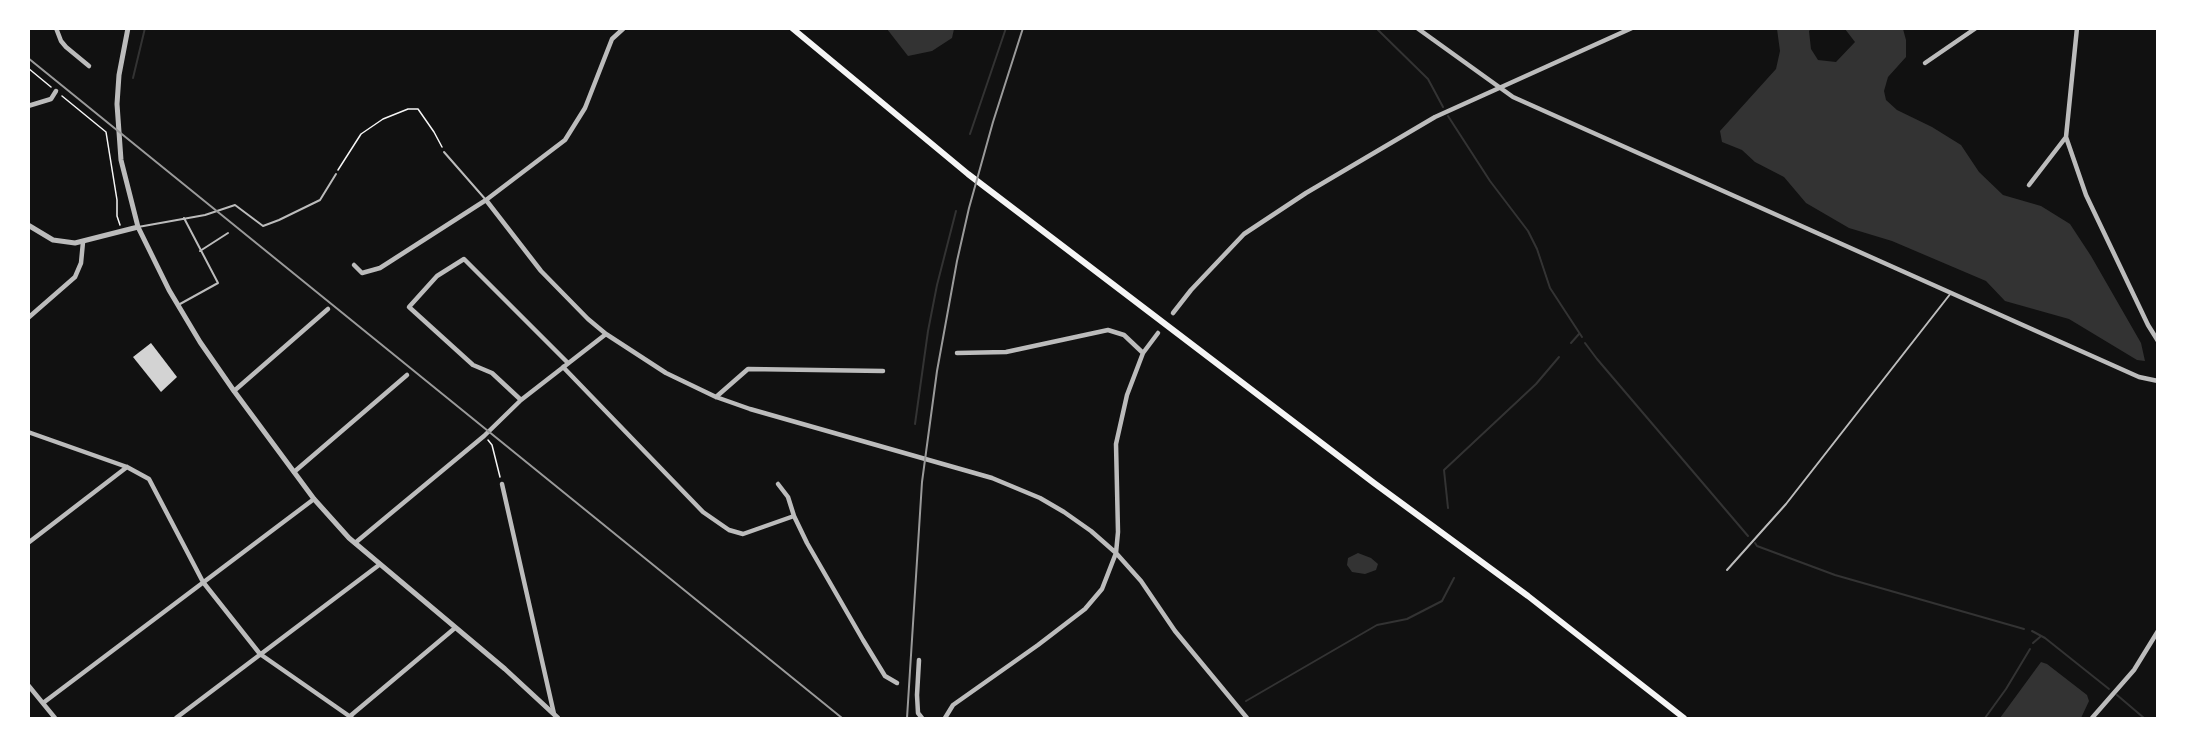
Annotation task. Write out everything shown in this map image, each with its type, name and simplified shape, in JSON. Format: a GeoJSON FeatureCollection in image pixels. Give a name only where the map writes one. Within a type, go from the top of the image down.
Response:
{"type":"FeatureCollection","features":[{"type":"Feature","properties":{"kind":"main road"},"geometry":{"type":"LineString","coordinates":[[792,28],[968,174],[1355,468],[1528,596],[1684,718]]}},
{"type":"Feature","properties":{"kind":"street"},"geometry":{"type":"LineString","coordinates":[[56,28],[61,42],[89,66]]}},
{"type":"Feature","properties":{"kind":"street"},"geometry":{"type":"LineString","coordinates":[[128,28],[118,75],[117,130],[121,160],[138,227],[177,305],[234,391],[314,499],[379,565],[505,669],[556,716]]}},
{"type":"Feature","properties":{"kind":"street"},"geometry":{"type":"LineString","coordinates":[[354,265],[362,273],[380,268],[486,200],[565,140],[585,108],[612,39],[624,28]]}},
{"type":"Feature","properties":{"kind":"street"},"geometry":{"type":"LineString","coordinates":[[1417,28],[1513,97],[2139,377],[2157,381]]}},
{"type":"Feature","properties":{"kind":"street"},"geometry":{"type":"LineString","coordinates":[[1173,313],[1191,290],[1244,234],[1306,193],[1435,117],[1632,28]]}},
{"type":"Feature","properties":{"kind":"street"},"geometry":{"type":"LineString","coordinates":[[1925,63],[1976,28]]}},
{"type":"Feature","properties":{"kind":"street"},"geometry":{"type":"LineString","coordinates":[[2077,28],[2066,137],[2086,195],[2157,341]]}},
{"type":"Feature","properties":{"kind":"street"},"geometry":{"type":"LineString","coordinates":[[28,106],[51,99],[56,91]]}},
{"type":"Feature","properties":{"kind":"street"},"geometry":{"type":"LineString","coordinates":[[2029,184],[2066,137]]}},
{"type":"Feature","properties":{"kind":"street"},"geometry":{"type":"LineString","coordinates":[[486,200],[541,271],[606,334],[666,373],[716,397],[750,409],[992,478],[1040,498],[1091,531],[1116,553],[1141,581],[1175,631],[1248,718]]}},
{"type":"Feature","properties":{"kind":"street"},"geometry":{"type":"LineString","coordinates":[[28,225],[53,240],[65,242],[83,242],[138,227]]}},
{"type":"Feature","properties":{"kind":"street"},"geometry":{"type":"LineString","coordinates":[[28,318],[75,277],[81,263],[83,242]]}},
{"type":"Feature","properties":{"kind":"street"},"geometry":{"type":"LineString","coordinates":[[521,400],[492,373],[473,365],[409,307],[437,276],[464,260],[703,512],[729,530],[743,534],[794,516]]}},
{"type":"Feature","properties":{"kind":"street"},"geometry":{"type":"LineString","coordinates":[[234,391],[328,309]]}},
{"type":"Feature","properties":{"kind":"street"},"geometry":{"type":"LineString","coordinates":[[957,353],[1006,352],[1108,330],[1124,334],[1143,353]]}},
{"type":"Feature","properties":{"kind":"street"},"geometry":{"type":"LineString","coordinates":[[945,718],[953,705],[1085,609],[1102,589],[1116,553],[1118,532],[1116,444],[1127,395],[1143,353],[1158,333]]}},
{"type":"Feature","properties":{"kind":"street"},"geometry":{"type":"LineString","coordinates":[[355,543],[484,436],[521,400],[606,334]]}},
{"type":"Feature","properties":{"kind":"street"},"geometry":{"type":"LineString","coordinates":[[716,397],[748,369],[883,371]]}},
{"type":"Feature","properties":{"kind":"street"},"geometry":{"type":"LineString","coordinates":[[294,472],[407,375]]}},
{"type":"Feature","properties":{"kind":"street"},"geometry":{"type":"LineString","coordinates":[[28,432],[128,467],[149,479],[203,582],[260,654],[349,718],[455,628]]}},
{"type":"Feature","properties":{"kind":"street"},"geometry":{"type":"LineString","coordinates":[[28,543],[128,467]]}},
{"type":"Feature","properties":{"kind":"street"},"geometry":{"type":"LineString","coordinates":[[502,484],[556,716]]}},
{"type":"Feature","properties":{"kind":"street"},"geometry":{"type":"LineString","coordinates":[[778,484],[788,497],[807,543],[868,649],[885,676],[897,683]]}},
{"type":"Feature","properties":{"kind":"street"},"geometry":{"type":"LineString","coordinates":[[43,703],[314,499]]}},
{"type":"Feature","properties":{"kind":"street"},"geometry":{"type":"LineString","coordinates":[[176,718],[379,565]]}},
{"type":"Feature","properties":{"kind":"street"},"geometry":{"type":"LineString","coordinates":[[2092,718],[2134,670],[2157,631]]}},
{"type":"Feature","properties":{"kind":"street"},"geometry":{"type":"LineString","coordinates":[[919,660],[917,695],[918,713],[922,718]]}},
{"type":"Feature","properties":{"kind":"street"},"geometry":{"type":"LineString","coordinates":[[28,685],[55,718]]}},
{"type":"Feature","properties":{"kind":"lane"},"geometry":{"type":"LineString","coordinates":[[444,152],[486,200]]}},
{"type":"Feature","properties":{"kind":"lane"},"geometry":{"type":"LineString","coordinates":[[138,227],[206,215],[235,205],[263,226],[320,200],[336,174]]}},
{"type":"Feature","properties":{"kind":"lane"},"geometry":{"type":"LineString","coordinates":[[177,305],[218,283],[184,219]]}},
{"type":"Feature","properties":{"kind":"lane"},"geometry":{"type":"LineString","coordinates":[[200,251],[228,233]]}},
{"type":"Feature","properties":{"kind":"lane"},"geometry":{"type":"LineString","coordinates":[[1727,570],[1786,504],[1951,293]]}},
{"type":"Feature","properties":{"kind":"path"},"geometry":{"type":"LineString","coordinates":[[28,68],[106,132],[117,200],[117,216],[123,231]]}},
{"type":"Feature","properties":{"kind":"path"},"geometry":{"type":"LineString","coordinates":[[336,174],[361,134],[383,119],[408,109],[418,109],[444,152]]}},
{"type":"Feature","properties":{"kind":"path"},"geometry":{"type":"LineString","coordinates":[[484,436],[492,445],[502,484]]}},
{"type":"Feature","properties":{"kind":"shaded area"},"geometry":{"type":"Polygon","coordinates":[[[887,29],[954,29],[952,38],[932,51],[908,56],[887,29]]]}},
{"type":"Feature","properties":{"kind":"shaded area"},"geometry":{"type":"Polygon","coordinates":[[[1777,29],[1811,29],[1809,31],[1811,49],[1818,60],[1836,62],[1855,42],[1845,29],[1903,29],[1906,40],[1906,57],[1888,77],[1884,91],[1886,100],[1897,110],[1932,127],[1961,145],[1979,172],[2003,195],[2041,206],[2070,224],[2141,343],[2145,361],[2137,360],[2069,319],[2005,301],[1986,281],[1892,241],[1849,228],[1806,203],[1784,177],[1755,162],[1742,150],[1722,142],[1720,131],[1776,69],[1780,51],[1777,29]]]}},
{"type":"Feature","properties":{"kind":"shaded area"},"geometry":{"type":"Polygon","coordinates":[[[1358,553],[1371,558],[1378,564],[1376,570],[1365,574],[1352,572],[1347,565],[1348,558],[1358,553]]]}},
{"type":"Feature","properties":{"kind":"shaded area"},"geometry":{"type":"Polygon","coordinates":[[[2041,662],[2047,664],[2087,695],[2089,701],[2081,718],[2000,718],[2041,662]]]}},
{"type":"Feature","properties":{"kind":"building"},"geometry":{"type":"Polygon","coordinates":[[[151,343],[177,377],[161,392],[133,357],[151,343]]]}},
{"type":"Feature","properties":{"kind":"waterway"},"geometry":{"type":"LineString","coordinates":[[133,78],[145,28]]}},
{"type":"Feature","properties":{"kind":"waterway"},"geometry":{"type":"LineString","coordinates":[[970,134],[1006,28]]}},
{"type":"Feature","properties":{"kind":"waterway"},"geometry":{"type":"LineString","coordinates":[[1376,28],[1428,79],[1443,107]]}},
{"type":"Feature","properties":{"kind":"waterway"},"geometry":{"type":"LineString","coordinates":[[1448,116],[1490,181],[1528,231],[1537,249],[1550,288],[1582,337]]}},
{"type":"Feature","properties":{"kind":"waterway"},"geometry":{"type":"LineString","coordinates":[[915,424],[928,331],[956,211]]}},
{"type":"Feature","properties":{"kind":"waterway"},"geometry":{"type":"LineString","coordinates":[[1571,343],[1579,334]]}},
{"type":"Feature","properties":{"kind":"waterway"},"geometry":{"type":"LineString","coordinates":[[1585,343],[1748,536]]}},
{"type":"Feature","properties":{"kind":"waterway"},"geometry":{"type":"LineString","coordinates":[[1448,508],[1444,470],[1536,384],[1559,357]]}},
{"type":"Feature","properties":{"kind":"waterway"},"geometry":{"type":"LineString","coordinates":[[1755,543],[1757,546],[1835,575],[2024,629]]}},
{"type":"Feature","properties":{"kind":"waterway"},"geometry":{"type":"LineString","coordinates":[[1246,701],[1377,625],[1407,619],[1442,601],[1454,578]]}},
{"type":"Feature","properties":{"kind":"waterway"},"geometry":{"type":"LineString","coordinates":[[2032,631],[2045,638],[2109,689]]}},
{"type":"Feature","properties":{"kind":"waterway"},"geometry":{"type":"LineString","coordinates":[[2033,643],[2040,637]]}},
{"type":"Feature","properties":{"kind":"waterway"},"geometry":{"type":"LineString","coordinates":[[1985,718],[2030,649]]}},
{"type":"Feature","properties":{"kind":"waterway"},"geometry":{"type":"LineString","coordinates":[[2117,695],[2144,718]]}},
{"type":"Feature","properties":{"kind":"railway"},"geometry":{"type":"LineString","coordinates":[[907,718],[922,482],[937,371],[969,208],[1023,28]]}},
{"type":"Feature","properties":{"kind":"railway"},"geometry":{"type":"LineString","coordinates":[[28,58],[842,718]]}}]}
